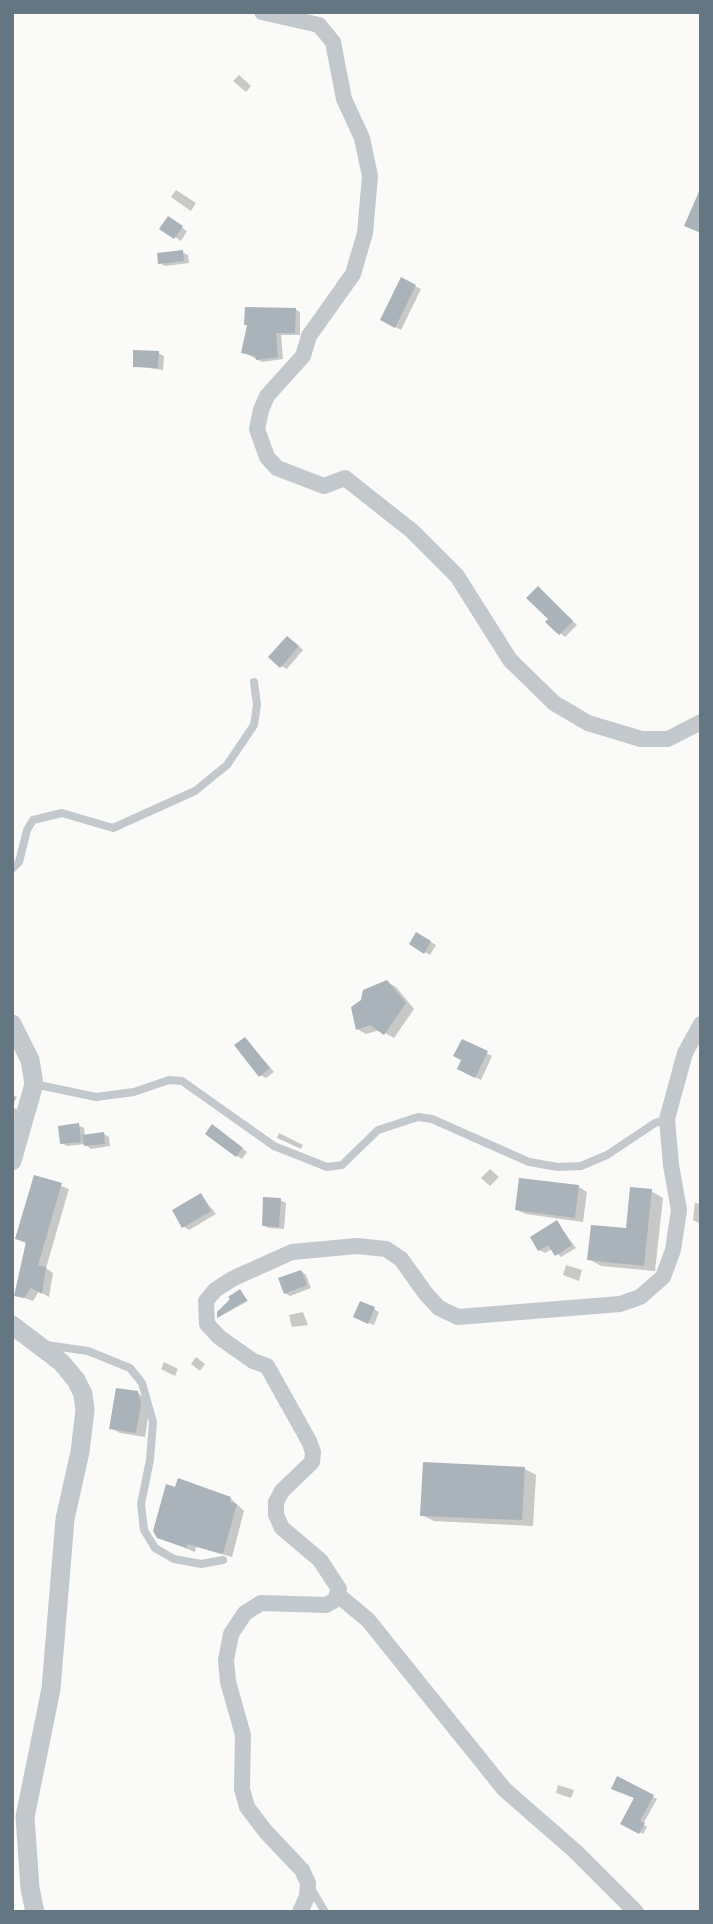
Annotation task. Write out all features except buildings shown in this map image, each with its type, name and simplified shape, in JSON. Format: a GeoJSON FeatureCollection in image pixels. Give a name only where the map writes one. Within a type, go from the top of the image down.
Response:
{"type":"FeatureCollection","features":[{"type":"Feature","properties":{"kind":"street"},"geometry":{"type":"LineString","coordinates":[[262,12],[319,25],[333,42],[344,99],[362,138],[370,176],[365,233],[353,274],[309,336],[303,356],[267,397],[261,410],[257,429],[267,457],[277,468],[324,486],[345,478],[412,531],[457,576],[510,660],[554,703],[588,723],[641,738],[668,739],[701,722]]}},
{"type":"Feature","properties":{"kind":"street"},"geometry":{"type":"LineString","coordinates":[[12,1024],[30,1060],[34,1084],[12,1161]]}},
{"type":"Feature","properties":{"kind":"street"},"geometry":{"type":"LineString","coordinates":[[636,1912],[576,1852],[504,1789],[368,1620],[338,1595],[337,1581],[330,1571],[292,1540],[282,1528],[276,1515],[276,1502],[282,1491],[312,1462],[313,1452],[267,1366],[253,1361],[219,1338],[207,1324],[206,1301],[215,1290],[234,1278],[292,1252],[357,1246],[386,1249],[401,1259],[439,1308],[458,1317],[620,1304],[640,1297],[663,1277],[673,1251],[679,1210],[667,1119],[685,1053],[701,1024]]}},
{"type":"Feature","properties":{"kind":"street"},"geometry":{"type":"LineString","coordinates":[[12,1325],[39,1344],[76,1380],[83,1394],[85,1410],[80,1452],[65,1520],[51,1689],[25,1817],[30,1888],[35,1912]]}},
{"type":"Feature","properties":{"kind":"street"},"geometry":{"type":"LineString","coordinates":[[299,1912],[307,1898],[308,1883],[302,1870],[247,1807],[242,1789],[243,1735],[228,1682],[226,1661],[231,1634],[245,1613],[261,1603],[326,1605],[338,1595]]}},
{"type":"Feature","properties":{"kind":"lane"},"geometry":{"type":"LineString","coordinates":[[12,869],[19,862],[27,830],[33,820],[62,813],[113,828],[195,791],[227,765],[254,724],[257,705],[254,682]]}},
{"type":"Feature","properties":{"kind":"lane"},"geometry":{"type":"LineString","coordinates":[[34,1084],[96,1097],[134,1092],[169,1080],[181,1082],[274,1146],[327,1167],[342,1164],[378,1130],[418,1117],[432,1119],[529,1162],[558,1167],[581,1166],[607,1155],[655,1123],[667,1119]]}},
{"type":"Feature","properties":{"kind":"lane"},"geometry":{"type":"LineString","coordinates":[[39,1344],[88,1351],[130,1368],[142,1384],[153,1422],[150,1460],[141,1504],[144,1530],[155,1548],[174,1559],[201,1564],[223,1560]]}},
{"type":"Feature","properties":{"kind":"lane"},"geometry":{"type":"LineString","coordinates":[[308,1883],[325,1912]]}}]}
